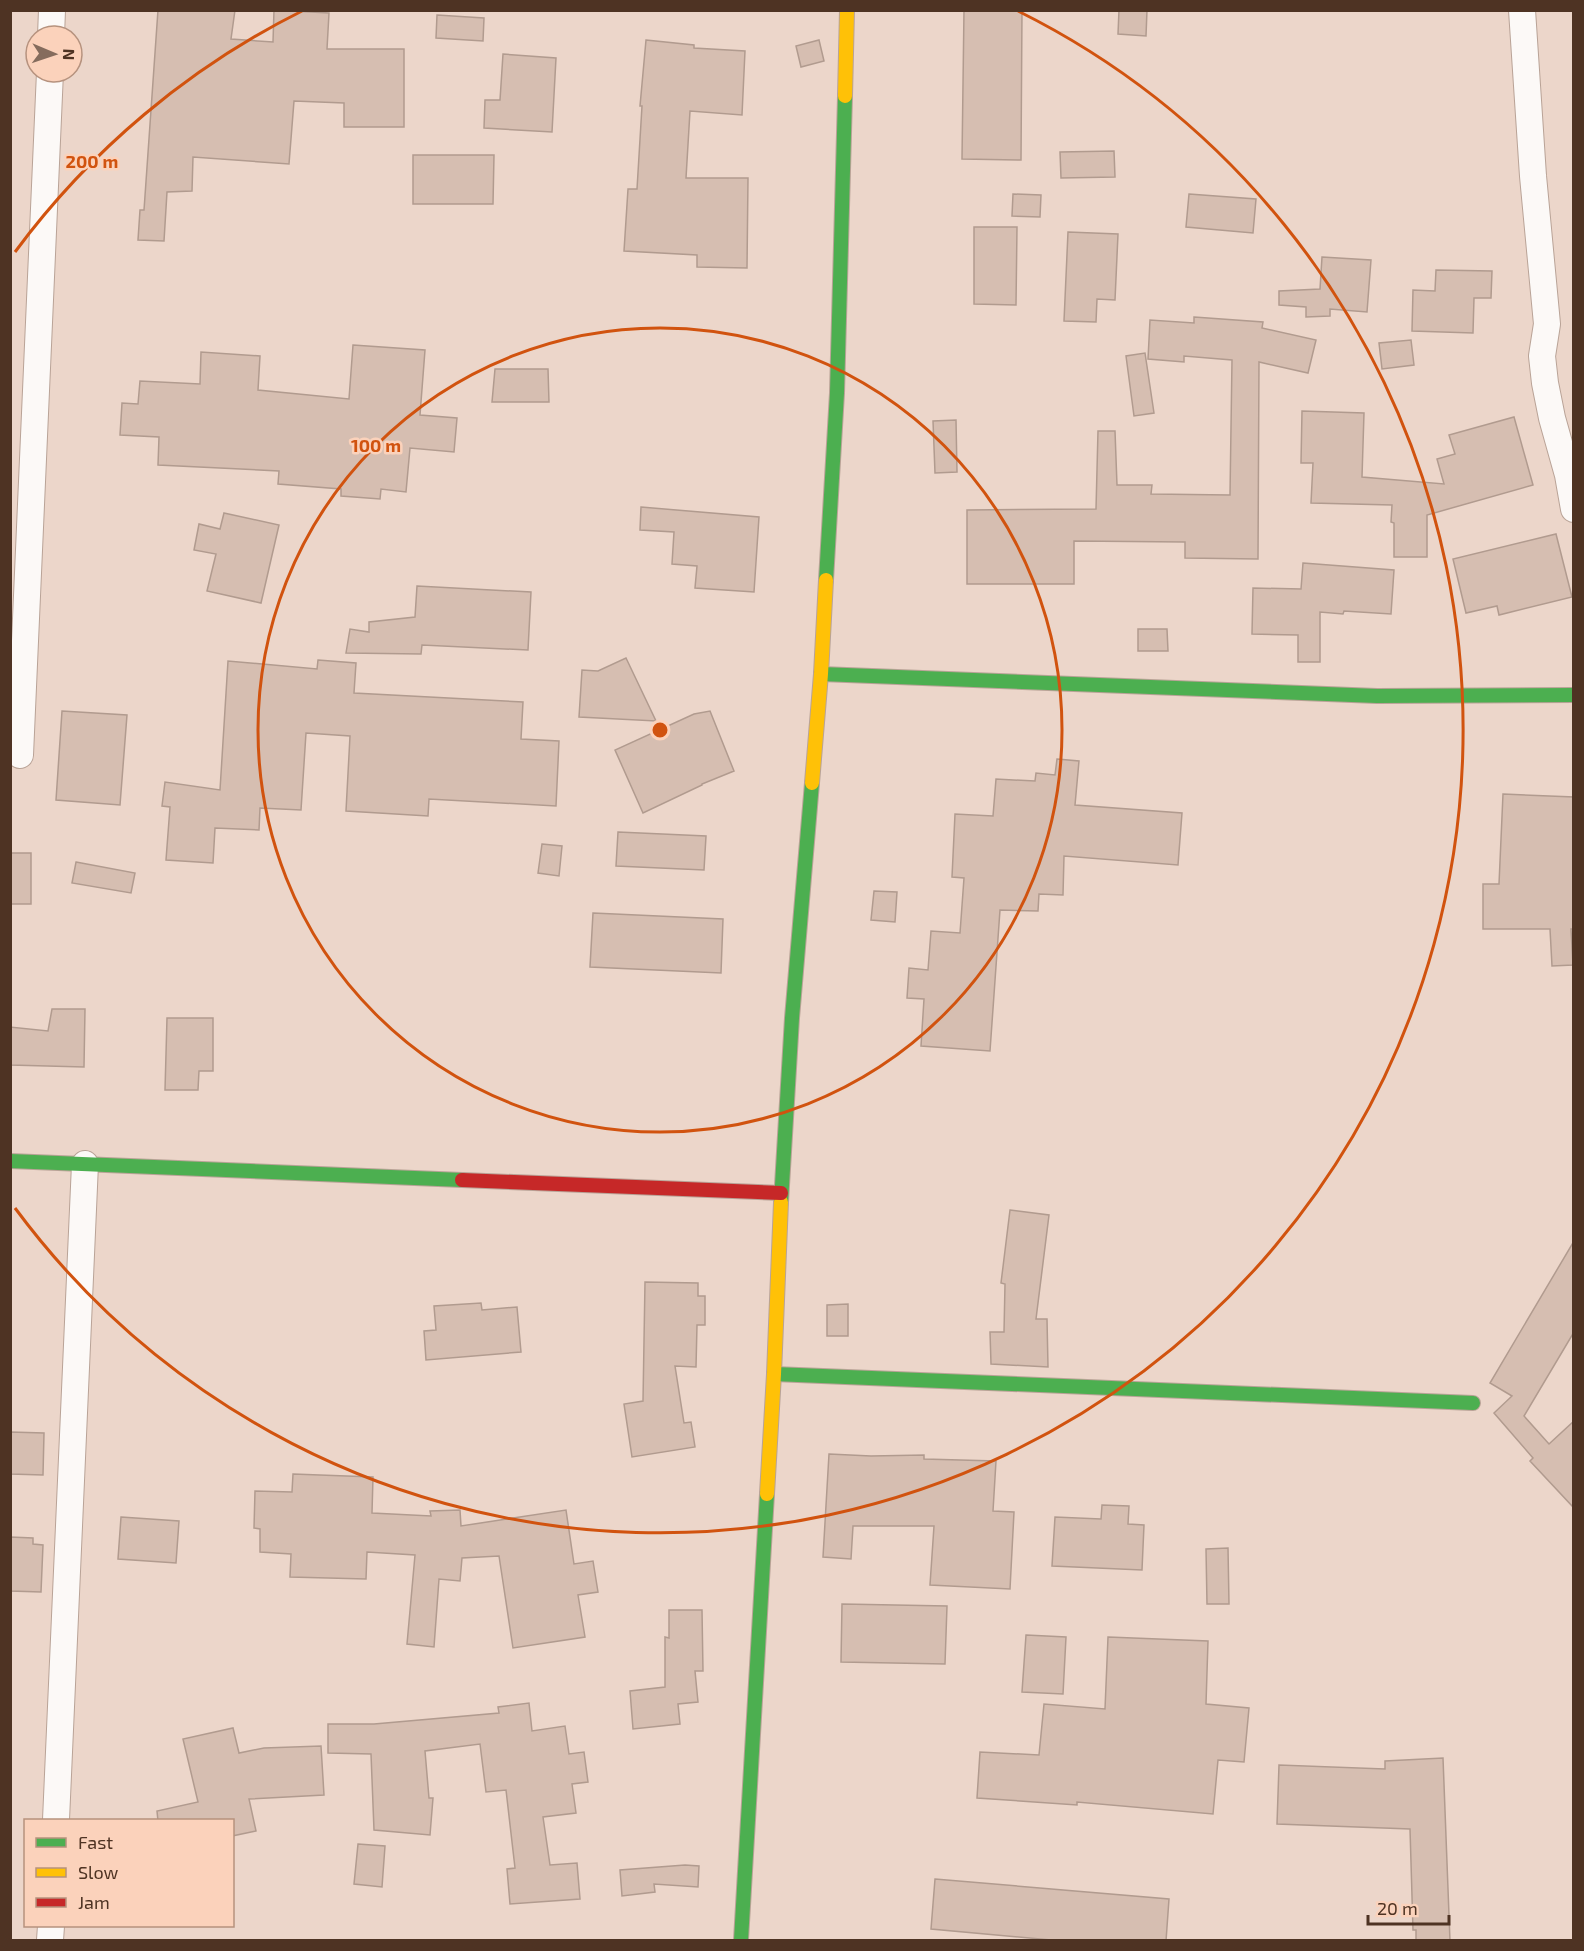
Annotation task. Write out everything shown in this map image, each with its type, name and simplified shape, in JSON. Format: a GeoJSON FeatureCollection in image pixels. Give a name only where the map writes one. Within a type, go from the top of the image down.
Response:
{"type":"FeatureCollection","features":[{"type":"Feature","properties":{"kind":"street"},"geometry":{"type":"LineString","coordinates":[[741,1941],[792,1018],[821,674],[837,393],[847,10]]}},
{"type":"Feature","properties":{"kind":"street"},"geometry":{"type":"LineString","coordinates":[[1522,10],[1533,176],[1547,324],[1542,357],[1552,418],[1568,475],[1574,509]]}},
{"type":"Feature","properties":{"kind":"street"},"geometry":{"type":"LineString","coordinates":[[20,755],[49,84]]}},
{"type":"Feature","properties":{"kind":"street"},"geometry":{"type":"LineString","coordinates":[[821,674],[1377,696],[1574,695]]}},
{"type":"Feature","properties":{"kind":"street"},"geometry":{"type":"LineString","coordinates":[[10,1161],[782,1192]]}},
{"type":"Feature","properties":{"kind":"street"},"geometry":{"type":"LineString","coordinates":[[56,1819],[85,1164]]}},
{"type":"Feature","properties":{"kind":"street"},"geometry":{"type":"LineString","coordinates":[[774,1374],[1473,1403]]}},
{"type":"Feature","properties":{"kind":"building"},"geometry":{"type":"Polygon","coordinates":[[[158,10],[235,10],[231,39],[273,42],[274,10],[329,13],[327,49],[404,49],[404,127],[344,127],[344,103],[294,101],[289,164],[193,157],[192,191],[167,192],[164,241],[138,240],[140,210],[144,210],[158,10]]]}},
{"type":"Feature","properties":{"kind":"building"},"geometry":{"type":"Polygon","coordinates":[[[964,10],[1022,10],[1021,160],[962,159],[964,10]]]}},
{"type":"Feature","properties":{"kind":"building"},"geometry":{"type":"Polygon","coordinates":[[[1119,10],[1147,10],[1146,36],[1118,34],[1119,10]]]}},
{"type":"Feature","properties":{"kind":"building"},"geometry":{"type":"Polygon","coordinates":[[[437,15],[484,18],[483,41],[436,38],[437,15]]]}},
{"type":"Feature","properties":{"kind":"building"},"geometry":{"type":"Polygon","coordinates":[[[646,40],[694,45],[694,48],[745,51],[742,115],[690,111],[686,178],[748,178],[747,268],[697,267],[697,255],[624,251],[628,189],[637,189],[642,106],[640,106],[646,40]]]}},
{"type":"Feature","properties":{"kind":"building"},"geometry":{"type":"Polygon","coordinates":[[[819,40],[824,61],[801,67],[796,46],[819,40]]]}},
{"type":"Feature","properties":{"kind":"building"},"geometry":{"type":"Polygon","coordinates":[[[503,54],[556,58],[552,132],[484,128],[485,100],[500,100],[503,54]]]}},
{"type":"Feature","properties":{"kind":"building"},"geometry":{"type":"Polygon","coordinates":[[[1114,151],[1115,177],[1061,178],[1060,152],[1114,151]]]}},
{"type":"Feature","properties":{"kind":"building"},"geometry":{"type":"Polygon","coordinates":[[[413,155],[494,155],[493,204],[413,204],[413,155]]]}},
{"type":"Feature","properties":{"kind":"building"},"geometry":{"type":"Polygon","coordinates":[[[1013,194],[1041,195],[1040,217],[1012,216],[1013,194]]]}},
{"type":"Feature","properties":{"kind":"building"},"geometry":{"type":"Polygon","coordinates":[[[1189,194],[1256,199],[1253,233],[1186,227],[1189,194]]]}},
{"type":"Feature","properties":{"kind":"building"},"geometry":{"type":"Polygon","coordinates":[[[974,227],[1017,227],[1016,305],[974,304],[974,227]]]}},
{"type":"Feature","properties":{"kind":"building"},"geometry":{"type":"Polygon","coordinates":[[[1068,232],[1118,234],[1115,300],[1097,299],[1096,322],[1064,321],[1068,232]]]}},
{"type":"Feature","properties":{"kind":"building"},"geometry":{"type":"Polygon","coordinates":[[[1322,257],[1371,260],[1367,312],[1330,309],[1330,316],[1306,317],[1306,307],[1279,305],[1279,291],[1320,289],[1322,257]]]}},
{"type":"Feature","properties":{"kind":"building"},"geometry":{"type":"Polygon","coordinates":[[[1436,270],[1492,271],[1491,298],[1474,298],[1473,333],[1412,331],[1413,290],[1435,291],[1436,270]]]}},
{"type":"Feature","properties":{"kind":"building"},"geometry":{"type":"Polygon","coordinates":[[[1194,317],[1263,322],[1262,328],[1316,340],[1308,373],[1259,362],[1258,559],[1185,558],[1185,542],[1074,541],[1074,584],[967,584],[967,510],[1096,509],[1098,431],[1115,431],[1117,485],[1152,485],[1151,494],[1230,495],[1232,360],[1184,356],[1184,362],[1148,359],[1150,320],[1194,323],[1194,317]]]}},
{"type":"Feature","properties":{"kind":"building"},"geometry":{"type":"Polygon","coordinates":[[[1411,340],[1414,365],[1382,369],[1379,343],[1411,340]]]}},
{"type":"Feature","properties":{"kind":"building"},"geometry":{"type":"Polygon","coordinates":[[[353,345],[425,350],[420,415],[457,418],[454,452],[410,448],[406,492],[381,489],[380,499],[341,496],[341,489],[278,484],[279,471],[158,465],[159,437],[120,435],[122,403],[138,404],[140,381],[200,384],[201,352],[260,356],[258,390],[349,399],[353,345]]]}},
{"type":"Feature","properties":{"kind":"building"},"geometry":{"type":"Polygon","coordinates":[[[1145,353],[1154,413],[1134,416],[1126,356],[1145,353]]]}},
{"type":"Feature","properties":{"kind":"building"},"geometry":{"type":"Polygon","coordinates":[[[495,369],[548,369],[549,402],[492,402],[495,369]]]}},
{"type":"Feature","properties":{"kind":"building"},"geometry":{"type":"Polygon","coordinates":[[[1302,411],[1364,413],[1362,477],[1444,484],[1437,459],[1455,454],[1449,435],[1514,417],[1533,485],[1427,515],[1427,557],[1394,557],[1392,505],[1311,503],[1313,463],[1301,463],[1302,411]]]}},
{"type":"Feature","properties":{"kind":"building"},"geometry":{"type":"Polygon","coordinates":[[[956,420],[957,472],[935,473],[933,421],[956,420]]]}},
{"type":"Feature","properties":{"kind":"building"},"geometry":{"type":"Polygon","coordinates":[[[641,507],[759,517],[754,592],[695,588],[697,566],[672,564],[674,532],[640,530],[641,507]]]}},
{"type":"Feature","properties":{"kind":"building"},"geometry":{"type":"Polygon","coordinates":[[[224,513],[279,525],[261,603],[207,591],[216,554],[194,550],[199,524],[220,529],[224,513]]]}},
{"type":"Feature","properties":{"kind":"building"},"geometry":{"type":"Polygon","coordinates":[[[1556,534],[1572,597],[1499,615],[1497,606],[1466,613],[1453,559],[1556,534]]]}},
{"type":"Feature","properties":{"kind":"building"},"geometry":{"type":"Polygon","coordinates":[[[1303,563],[1394,570],[1391,614],[1320,612],[1320,662],[1298,662],[1298,635],[1252,634],[1253,588],[1301,589],[1303,563]]]}},
{"type":"Feature","properties":{"kind":"building"},"geometry":{"type":"Polygon","coordinates":[[[417,586],[531,592],[528,650],[422,645],[421,654],[346,653],[350,629],[369,632],[369,622],[415,617],[417,586]]]}},
{"type":"Feature","properties":{"kind":"building"},"geometry":{"type":"Polygon","coordinates":[[[1138,629],[1167,629],[1168,651],[1138,651],[1138,629]]]}},
{"type":"Feature","properties":{"kind":"building"},"geometry":{"type":"Polygon","coordinates":[[[626,658],[656,721],[579,717],[582,670],[598,671],[626,658]]]}},
{"type":"Feature","properties":{"kind":"building"},"geometry":{"type":"Polygon","coordinates":[[[318,660],[356,663],[354,693],[523,702],[521,739],[559,741],[556,806],[429,799],[428,816],[346,811],[350,736],[306,733],[301,810],[260,808],[259,830],[215,828],[213,863],[166,860],[170,807],[162,806],[165,782],[220,790],[228,661],[317,669],[318,660]]]}},
{"type":"Feature","properties":{"kind":"building"},"geometry":{"type":"Polygon","coordinates":[[[62,711],[127,715],[120,805],[56,800],[62,711]]]}},
{"type":"Feature","properties":{"kind":"building"},"geometry":{"type":"Polygon","coordinates":[[[710,711],[734,771],[643,813],[615,750],[694,714],[710,711]]]}},
{"type":"Feature","properties":{"kind":"building"},"geometry":{"type":"Polygon","coordinates":[[[1057,759],[1079,761],[1075,805],[1182,813],[1178,865],[1064,856],[1063,895],[1039,894],[1038,911],[1000,910],[990,1051],[921,1046],[924,999],[907,998],[909,968],[928,970],[931,931],[960,933],[964,878],[952,877],[955,814],[993,816],[996,779],[1035,781],[1036,773],[1055,775],[1057,759]]]}},
{"type":"Feature","properties":{"kind":"building"},"geometry":{"type":"Polygon","coordinates":[[[1503,794],[1574,797],[1574,929],[1571,929],[1573,965],[1552,966],[1550,929],[1483,929],[1483,884],[1499,884],[1503,794]]]}},
{"type":"Feature","properties":{"kind":"building"},"geometry":{"type":"Polygon","coordinates":[[[618,832],[706,836],[704,870],[616,866],[618,832]]]}},
{"type":"Feature","properties":{"kind":"building"},"geometry":{"type":"Polygon","coordinates":[[[542,844],[562,846],[559,876],[538,873],[542,844]]]}},
{"type":"Feature","properties":{"kind":"building"},"geometry":{"type":"Polygon","coordinates":[[[10,853],[31,853],[31,904],[10,904],[10,853]]]}},
{"type":"Feature","properties":{"kind":"building"},"geometry":{"type":"Polygon","coordinates":[[[76,862],[135,873],[131,893],[72,883],[76,862]]]}},
{"type":"Feature","properties":{"kind":"building"},"geometry":{"type":"Polygon","coordinates":[[[874,891],[897,892],[895,922],[871,920],[874,891]]]}},
{"type":"Feature","properties":{"kind":"building"},"geometry":{"type":"Polygon","coordinates":[[[593,913],[723,919],[721,973],[590,967],[593,913]]]}},
{"type":"Feature","properties":{"kind":"building"},"geometry":{"type":"Polygon","coordinates":[[[52,1009],[85,1009],[84,1067],[10,1065],[10,1027],[48,1031],[52,1009]]]}},
{"type":"Feature","properties":{"kind":"building"},"geometry":{"type":"Polygon","coordinates":[[[167,1018],[213,1018],[213,1071],[199,1071],[198,1090],[165,1090],[167,1018]]]}},
{"type":"Feature","properties":{"kind":"building"},"geometry":{"type":"Polygon","coordinates":[[[1010,1210],[1049,1215],[1036,1319],[1047,1319],[1048,1367],[991,1364],[990,1332],[1004,1332],[1005,1284],[1001,1283],[1010,1210]]]}},
{"type":"Feature","properties":{"kind":"building"},"geometry":{"type":"Polygon","coordinates":[[[1574,1241],[1574,1332],[1524,1416],[1549,1444],[1574,1421],[1574,1508],[1530,1461],[1533,1458],[1494,1413],[1512,1396],[1490,1383],[1574,1241]]]}},
{"type":"Feature","properties":{"kind":"building"},"geometry":{"type":"Polygon","coordinates":[[[645,1282],[698,1283],[698,1296],[705,1296],[705,1325],[697,1325],[696,1367],[675,1366],[684,1423],[691,1422],[695,1447],[632,1457],[624,1404],[643,1401],[645,1282]]]}},
{"type":"Feature","properties":{"kind":"building"},"geometry":{"type":"Polygon","coordinates":[[[481,1303],[482,1310],[517,1307],[521,1352],[426,1360],[424,1331],[436,1330],[434,1306],[481,1303]]]}},
{"type":"Feature","properties":{"kind":"building"},"geometry":{"type":"Polygon","coordinates":[[[848,1304],[848,1336],[827,1336],[827,1305],[848,1304]]]}},
{"type":"Feature","properties":{"kind":"building"},"geometry":{"type":"Polygon","coordinates":[[[10,1432],[44,1433],[43,1475],[10,1474],[10,1432]]]}},
{"type":"Feature","properties":{"kind":"building"},"geometry":{"type":"Polygon","coordinates":[[[829,1454],[924,1455],[924,1459],[996,1461],[993,1511],[1014,1512],[1010,1589],[930,1585],[934,1526],[853,1526],[851,1559],[823,1557],[829,1454]]]}},
{"type":"Feature","properties":{"kind":"building"},"geometry":{"type":"Polygon","coordinates":[[[293,1474],[373,1477],[372,1513],[431,1516],[430,1511],[460,1510],[461,1526],[566,1510],[574,1564],[593,1561],[598,1592],[578,1595],[585,1637],[513,1648],[499,1556],[462,1558],[460,1581],[439,1579],[434,1647],[407,1644],[415,1555],[367,1552],[366,1579],[290,1577],[291,1554],[260,1552],[260,1529],[254,1528],[255,1491],[292,1492],[293,1474]]]}},
{"type":"Feature","properties":{"kind":"building"},"geometry":{"type":"Polygon","coordinates":[[[1102,1505],[1129,1506],[1128,1524],[1144,1525],[1142,1570],[1052,1566],[1055,1517],[1101,1519],[1102,1505]]]}},
{"type":"Feature","properties":{"kind":"building"},"geometry":{"type":"Polygon","coordinates":[[[121,1517],[179,1521],[176,1563],[118,1559],[121,1517]]]}},
{"type":"Feature","properties":{"kind":"building"},"geometry":{"type":"Polygon","coordinates":[[[10,1537],[33,1538],[33,1544],[43,1545],[41,1592],[10,1591],[10,1537]]]}},
{"type":"Feature","properties":{"kind":"building"},"geometry":{"type":"Polygon","coordinates":[[[1228,1548],[1229,1604],[1207,1604],[1206,1549],[1228,1548]]]}},
{"type":"Feature","properties":{"kind":"building"},"geometry":{"type":"Polygon","coordinates":[[[842,1604],[947,1606],[945,1664],[841,1662],[842,1604]]]}},
{"type":"Feature","properties":{"kind":"building"},"geometry":{"type":"Polygon","coordinates":[[[669,1610],[702,1610],[703,1671],[695,1671],[698,1702],[678,1704],[680,1724],[633,1729],[630,1691],[665,1687],[665,1637],[669,1638],[669,1610]]]}},
{"type":"Feature","properties":{"kind":"building"},"geometry":{"type":"Polygon","coordinates":[[[1026,1635],[1066,1637],[1063,1694],[1022,1692],[1026,1635]]]}},
{"type":"Feature","properties":{"kind":"building"},"geometry":{"type":"Polygon","coordinates":[[[1108,1637],[1208,1641],[1206,1704],[1249,1708],[1244,1762],[1218,1760],[1213,1814],[1077,1802],[1077,1805],[977,1798],[980,1752],[1039,1755],[1044,1704],[1105,1709],[1108,1637]]]}},
{"type":"Feature","properties":{"kind":"building"},"geometry":{"type":"Polygon","coordinates":[[[529,1703],[532,1731],[565,1726],[569,1754],[584,1752],[588,1782],[572,1784],[576,1813],[543,1817],[550,1865],[577,1863],[580,1899],[510,1904],[507,1869],[515,1868],[506,1790],[486,1792],[480,1744],[425,1751],[429,1798],[433,1798],[430,1835],[374,1830],[371,1754],[328,1753],[328,1724],[374,1724],[499,1713],[498,1707],[529,1703]]]}},
{"type":"Feature","properties":{"kind":"building"},"geometry":{"type":"Polygon","coordinates":[[[233,1728],[239,1753],[264,1748],[321,1746],[324,1795],[249,1799],[256,1831],[234,1836],[234,1819],[158,1819],[157,1811],[198,1802],[183,1739],[233,1728]]]}},
{"type":"Feature","properties":{"kind":"building"},"geometry":{"type":"Polygon","coordinates":[[[1443,1758],[1450,1941],[1416,1941],[1416,1930],[1413,1930],[1410,1829],[1277,1824],[1279,1765],[1385,1769],[1385,1761],[1443,1758]]]}},
{"type":"Feature","properties":{"kind":"building"},"geometry":{"type":"Polygon","coordinates":[[[358,1844],[385,1846],[382,1887],[354,1884],[358,1844]]]}},
{"type":"Feature","properties":{"kind":"building"},"geometry":{"type":"Polygon","coordinates":[[[699,1866],[698,1887],[654,1884],[655,1892],[622,1896],[620,1870],[699,1866]]]}},
{"type":"Feature","properties":{"kind":"building"},"geometry":{"type":"Polygon","coordinates":[[[935,1879],[1169,1899],[1166,1941],[1062,1941],[931,1929],[935,1879]]]}},
{"type":"Feature","properties":{"kind":"traffic: fast"},"geometry":{"type":"LineString","coordinates":[[826,580],[837,393],[845,96]]}},
{"type":"Feature","properties":{"kind":"traffic: fast"},"geometry":{"type":"LineString","coordinates":[[821,674],[1377,696],[1574,695]]}},
{"type":"Feature","properties":{"kind":"traffic: fast"},"geometry":{"type":"LineString","coordinates":[[781,1202],[792,1018],[812,783]]}},
{"type":"Feature","properties":{"kind":"traffic: fast"},"geometry":{"type":"LineString","coordinates":[[10,1161],[462,1180]]}},
{"type":"Feature","properties":{"kind":"traffic: fast"},"geometry":{"type":"LineString","coordinates":[[774,1374],[1473,1403]]}},
{"type":"Feature","properties":{"kind":"traffic: fast"},"geometry":{"type":"LineString","coordinates":[[741,1940],[767,1494]]}},
{"type":"Feature","properties":{"kind":"traffic: slow"},"geometry":{"type":"LineString","coordinates":[[845,96],[847,10]]}},
{"type":"Feature","properties":{"kind":"traffic: slow"},"geometry":{"type":"LineString","coordinates":[[812,783],[826,580]]}},
{"type":"Feature","properties":{"kind":"traffic: slow"},"geometry":{"type":"LineString","coordinates":[[767,1494],[781,1202]]}},
{"type":"Feature","properties":{"kind":"traffic: jam"},"geometry":{"type":"LineString","coordinates":[[462,1180],[781,1193]]}}]}
